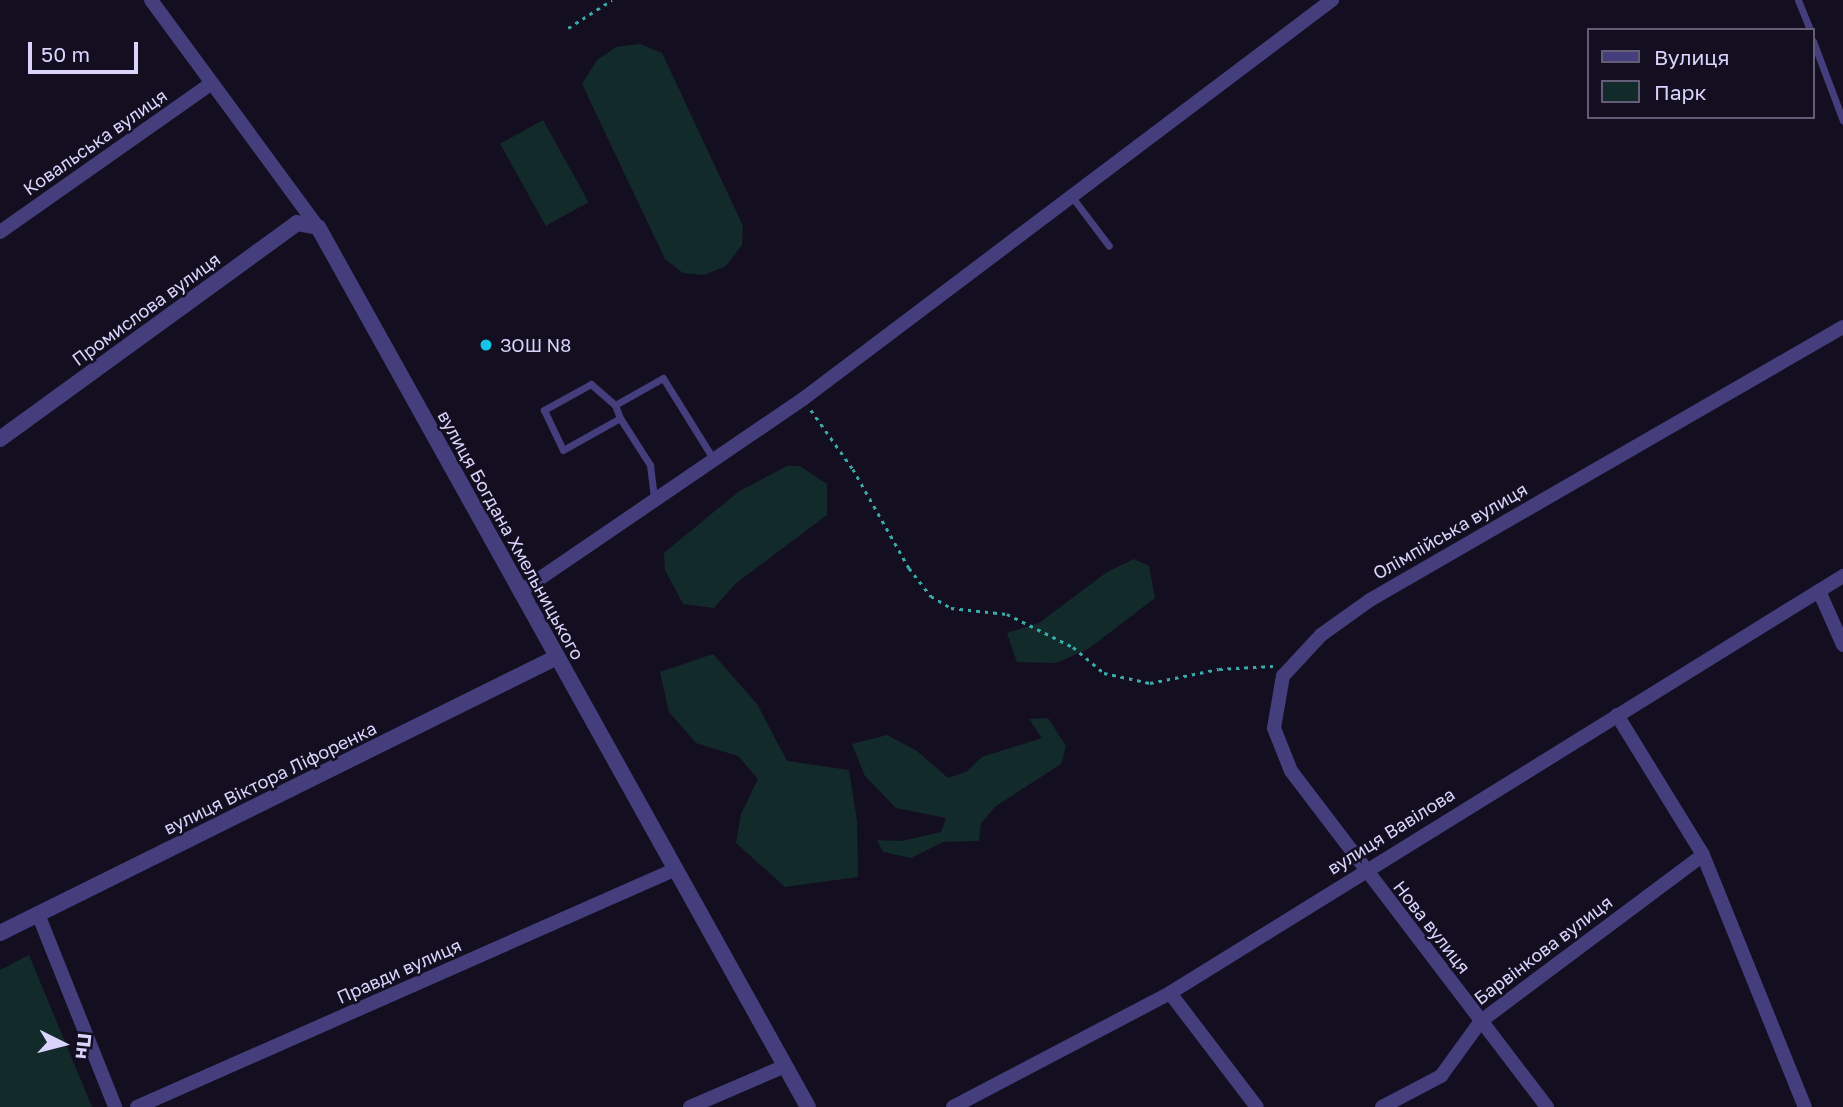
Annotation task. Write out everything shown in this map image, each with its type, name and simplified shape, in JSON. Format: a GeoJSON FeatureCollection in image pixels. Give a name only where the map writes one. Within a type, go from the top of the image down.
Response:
{"type":"FeatureCollection","features":[{"type":"Feature","properties":{"kind":"street","name":"вулиця Богдана Хмельницького"},"geometry":{"type":"LineString","coordinates":[[151,0],[318,227],[808,1107]]}},
{"type":"Feature","properties":{"kind":"street"},"geometry":{"type":"LineString","coordinates":[[520,592],[803,399],[1332,0]]}},
{"type":"Feature","properties":{"kind":"street","name":"Ковальська вулиця"},"geometry":{"type":"LineString","coordinates":[[0,232],[212,83]]}},
{"type":"Feature","properties":{"kind":"street","name":"Промислова вулиця"},"geometry":{"type":"LineString","coordinates":[[0,439],[297,223],[318,227]]}},
{"type":"Feature","properties":{"kind":"street","name":"Олімпійська вулиця"},"geometry":{"type":"LineString","coordinates":[[1364,870],[1291,771],[1274,729],[1283,676],[1293,664],[1321,635],[1370,600],[1843,327]]}},
{"type":"Feature","properties":{"kind":"street","name":"вулиця Вавілова"},"geometry":{"type":"LineString","coordinates":[[953,1107],[1170,993],[1364,870],[1843,576]]}},
{"type":"Feature","properties":{"kind":"street"},"geometry":{"type":"LineString","coordinates":[[1819,591],[1843,645]]}},
{"type":"Feature","properties":{"kind":"street","name":"вулиця Віктора Ліфоренка"},"geometry":{"type":"LineString","coordinates":[[0,933],[557,657]]}},
{"type":"Feature","properties":{"kind":"street"},"geometry":{"type":"LineString","coordinates":[[1616,715],[1703,855],[1805,1107]]}},
{"type":"Feature","properties":{"kind":"street","name":"Барвінкова вулиця"},"geometry":{"type":"LineString","coordinates":[[1382,1107],[1441,1076],[1481,1021],[1703,855]]}},
{"type":"Feature","properties":{"kind":"street","name":"Правди вулиця"},"geometry":{"type":"LineString","coordinates":[[137,1107],[676,869]]}},
{"type":"Feature","properties":{"kind":"street","name":"Нова вулиця"},"geometry":{"type":"LineString","coordinates":[[1364,870],[1547,1107]]}},
{"type":"Feature","properties":{"kind":"street"},"geometry":{"type":"LineString","coordinates":[[38,914],[115,1107]]}},
{"type":"Feature","properties":{"kind":"street"},"geometry":{"type":"LineString","coordinates":[[1170,993],[1257,1107]]}},
{"type":"Feature","properties":{"kind":"street"},"geometry":{"type":"LineString","coordinates":[[690,1107],[785,1066]]}},
{"type":"Feature","properties":{"kind":"lane"},"geometry":{"type":"LineString","coordinates":[[1798,0],[1809,28]]}},
{"type":"Feature","properties":{"kind":"lane"},"geometry":{"type":"LineString","coordinates":[[1815,46],[1843,121]]}},
{"type":"Feature","properties":{"kind":"lane"},"geometry":{"type":"LineString","coordinates":[[1072,197],[1110,246]]}},
{"type":"Feature","properties":{"kind":"lane"},"geometry":{"type":"LineString","coordinates":[[615,405],[663,378],[714,460]]}},
{"type":"Feature","properties":{"kind":"lane"},"geometry":{"type":"LineString","coordinates":[[620,418],[563,450],[544,410],[591,384],[615,405],[620,418],[650,466],[654,500]]}},
{"type":"Feature","properties":{"kind":"path"},"geometry":{"type":"LineString","coordinates":[[568,28],[612,0]]}},
{"type":"Feature","properties":{"kind":"path"},"geometry":{"type":"LineString","coordinates":[[803,399],[853,469],[909,568],[931,596],[951,608],[1007,614],[1073,647],[1104,673],[1150,683],[1219,668],[1293,664]]}},
{"type":"Feature","properties":{"kind":"green space"},"geometry":{"type":"Polygon","coordinates":[[[640,44],[662,53],[743,226],[742,245],[726,266],[704,275],[683,273],[665,259],[582,84],[597,60],[616,47],[640,44]]]}},
{"type":"Feature","properties":{"kind":"green space"},"geometry":{"type":"Polygon","coordinates":[[[543,120],[589,202],[546,226],[500,144],[543,120]]]}},
{"type":"Feature","properties":{"kind":"green space"},"geometry":{"type":"Polygon","coordinates":[[[787,466],[800,466],[827,484],[827,515],[735,584],[714,608],[683,604],[665,570],[664,553],[738,492],[787,466]]]}},
{"type":"Feature","properties":{"kind":"green space"},"geometry":{"type":"Polygon","coordinates":[[[1134,559],[1149,566],[1155,598],[1088,649],[1056,663],[1017,662],[1007,633],[1039,623],[1107,572],[1134,559]]]}},
{"type":"Feature","properties":{"kind":"green space"},"geometry":{"type":"Polygon","coordinates":[[[713,654],[757,704],[787,761],[849,770],[857,821],[858,877],[785,887],[736,843],[741,814],[758,779],[738,756],[696,743],[669,712],[660,672],[713,654]]]}},
{"type":"Feature","properties":{"kind":"green space"},"geometry":{"type":"Polygon","coordinates":[[[1048,718],[1066,746],[1061,764],[996,806],[981,823],[979,841],[943,842],[911,858],[883,852],[877,840],[901,841],[941,832],[946,818],[896,808],[865,776],[852,744],[887,735],[917,751],[948,778],[966,772],[982,757],[1042,738],[1029,719],[1048,718]]]}},
{"type":"Feature","properties":{"kind":"green space"},"geometry":{"type":"Polygon","coordinates":[[[29,955],[92,1107],[0,1107],[0,970],[29,955]]]}},
{"type":"Feature","properties":{"kind":"place","name":"ЗОШ N8"},"geometry":{"type":"Point","coordinates":[486,345]}}]}
